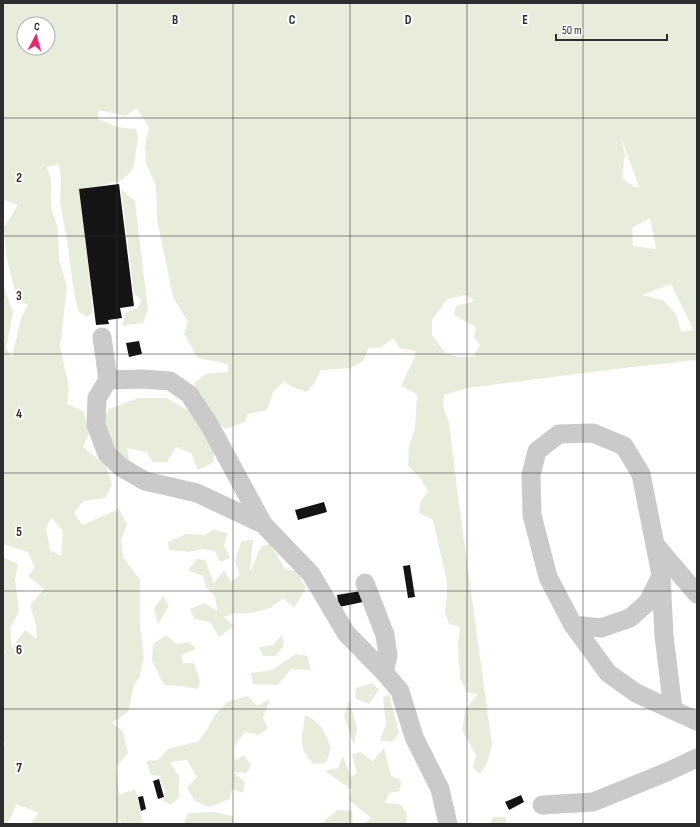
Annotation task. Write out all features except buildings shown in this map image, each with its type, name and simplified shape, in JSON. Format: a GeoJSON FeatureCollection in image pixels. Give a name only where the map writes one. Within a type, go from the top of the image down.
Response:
{"type":"FeatureCollection","features":[{"type":"Feature","properties":{"kind":"lane"},"geometry":{"type":"LineString","coordinates":[[102,337],[108,380],[97,398],[96,425],[107,454],[121,468],[145,481],[197,493],[264,524]]}},
{"type":"Feature","properties":{"kind":"lane"},"geometry":{"type":"LineString","coordinates":[[108,380],[142,379],[170,381],[189,394],[210,426],[264,524],[311,574],[346,634],[384,672],[400,692],[414,737],[440,789],[448,824]]}},
{"type":"Feature","properties":{"kind":"lane"},"geometry":{"type":"LineString","coordinates":[[673,709],[664,636],[662,575],[642,474],[624,446],[593,433],[559,434],[537,451],[531,475],[532,515],[548,577],[573,626],[608,673],[636,693],[697,721]]}},
{"type":"Feature","properties":{"kind":"lane"},"geometry":{"type":"LineString","coordinates":[[655,544],[697,594]]}},
{"type":"Feature","properties":{"kind":"lane"},"geometry":{"type":"LineString","coordinates":[[573,626],[601,628],[630,618],[648,602],[662,575]]}},
{"type":"Feature","properties":{"kind":"lane"},"geometry":{"type":"LineString","coordinates":[[365,583],[385,635],[388,656],[384,672]]}},
{"type":"Feature","properties":{"kind":"lane"},"geometry":{"type":"LineString","coordinates":[[542,805],[593,802],[668,772],[697,758]]}},
{"type":"Feature","properties":{"kind":"green space"},"geometry":{"type":"Polygon","coordinates":[[[3,3],[697,3],[697,360],[468,388],[444,395],[443,407],[449,422],[492,745],[487,763],[480,774],[473,768],[476,755],[462,729],[466,708],[478,694],[467,692],[460,679],[458,644],[460,627],[449,624],[445,612],[447,582],[433,520],[419,513],[420,503],[428,491],[421,479],[408,466],[409,447],[415,428],[417,394],[401,386],[414,359],[416,351],[399,348],[394,338],[381,347],[369,348],[363,361],[350,368],[321,370],[315,382],[307,392],[292,387],[284,381],[273,392],[267,410],[248,414],[245,422],[225,429],[208,414],[194,383],[206,374],[228,372],[228,364],[198,358],[184,334],[188,322],[173,297],[157,219],[156,186],[146,163],[145,147],[149,127],[136,108],[126,116],[98,110],[98,119],[117,127],[136,129],[138,139],[133,169],[122,180],[80,189],[93,312],[87,317],[78,311],[73,286],[60,202],[61,179],[59,164],[47,167],[51,180],[51,208],[58,228],[59,260],[67,287],[60,346],[69,388],[67,404],[83,411],[89,433],[83,447],[106,466],[112,485],[105,498],[83,501],[74,513],[82,525],[119,509],[127,525],[121,540],[123,557],[140,580],[140,626],[144,657],[139,678],[134,685],[128,712],[112,723],[123,731],[128,753],[116,767],[119,795],[135,789],[142,822],[130,824],[118,820],[118,824],[30,824],[39,813],[16,804],[11,818],[6,824],[3,824],[3,753],[5,742],[3,738],[3,659],[5,652],[3,648],[3,557],[18,564],[15,579],[19,612],[10,628],[12,648],[25,630],[37,639],[36,625],[30,605],[44,589],[28,576],[35,568],[28,552],[3,544],[3,284],[13,312],[6,349],[12,357],[21,318],[28,305],[17,299],[6,255],[4,227],[18,205],[4,200],[3,3]],[[621,138],[625,155],[622,178],[634,187],[639,187],[621,138]],[[650,218],[632,228],[633,246],[656,249],[650,218]],[[671,284],[642,295],[663,300],[676,314],[681,332],[693,330],[693,329],[671,284]],[[466,295],[447,299],[432,320],[432,335],[446,354],[460,357],[474,356],[480,345],[474,337],[476,327],[454,315],[456,306],[475,301],[466,295]],[[51,517],[46,528],[50,550],[61,556],[63,531],[51,517]]]}},
{"type":"Feature","properties":{"kind":"green space"},"geometry":{"type":"Polygon","coordinates":[[[121,189],[135,201],[148,310],[143,323],[122,326],[126,312],[138,308],[141,300],[134,294],[121,189]]]}},
{"type":"Feature","properties":{"kind":"green space"},"geometry":{"type":"Polygon","coordinates":[[[138,398],[166,398],[188,410],[214,445],[214,462],[198,470],[191,453],[176,447],[167,462],[153,462],[146,452],[127,448],[130,465],[120,462],[102,422],[109,409],[138,398]]]}},
{"type":"Feature","properties":{"kind":"green space"},"geometry":{"type":"Polygon","coordinates":[[[213,530],[228,533],[224,545],[230,558],[220,562],[215,551],[203,549],[190,552],[169,550],[168,542],[186,534],[205,535],[213,530]]]}},
{"type":"Feature","properties":{"kind":"green space"},"geometry":{"type":"Polygon","coordinates":[[[253,539],[250,571],[261,547],[270,543],[285,569],[297,571],[306,588],[294,608],[283,598],[270,608],[251,613],[234,613],[224,617],[234,626],[219,637],[210,622],[195,619],[190,609],[204,603],[217,611],[215,596],[206,587],[203,576],[188,570],[197,559],[205,560],[214,583],[224,570],[231,582],[240,575],[235,562],[241,542],[253,539]]]}},
{"type":"Feature","properties":{"kind":"green space"},"geometry":{"type":"Polygon","coordinates":[[[163,596],[169,606],[158,624],[154,608],[163,596]]]}},
{"type":"Feature","properties":{"kind":"green space"},"geometry":{"type":"Polygon","coordinates":[[[166,635],[176,644],[189,642],[196,649],[181,655],[183,663],[194,663],[200,681],[198,689],[164,685],[152,660],[153,644],[166,635]]]}},
{"type":"Feature","properties":{"kind":"green space"},"geometry":{"type":"Polygon","coordinates":[[[282,635],[284,645],[276,656],[263,656],[259,647],[273,645],[282,635]]]}},
{"type":"Feature","properties":{"kind":"green space"},"geometry":{"type":"Polygon","coordinates":[[[296,654],[308,656],[310,670],[291,669],[278,685],[253,684],[251,673],[272,670],[296,654]]]}},
{"type":"Feature","properties":{"kind":"green space"},"geometry":{"type":"Polygon","coordinates":[[[372,683],[379,690],[369,704],[355,698],[356,688],[372,683]]]}},
{"type":"Feature","properties":{"kind":"green space"},"geometry":{"type":"Polygon","coordinates":[[[389,694],[399,733],[392,742],[380,740],[386,724],[383,698],[389,694]]]}},
{"type":"Feature","properties":{"kind":"green space"},"geometry":{"type":"Polygon","coordinates":[[[248,696],[257,706],[270,699],[263,718],[268,728],[259,735],[245,732],[234,747],[235,760],[244,755],[251,765],[247,773],[233,772],[245,782],[243,793],[232,789],[230,799],[209,807],[195,801],[187,788],[197,777],[187,760],[170,762],[179,777],[179,797],[171,805],[163,801],[166,793],[159,776],[151,775],[146,761],[158,760],[168,749],[199,741],[215,715],[227,702],[248,696]]]}},
{"type":"Feature","properties":{"kind":"green space"},"geometry":{"type":"Polygon","coordinates":[[[349,700],[357,728],[354,745],[344,716],[349,700]]]}},
{"type":"Feature","properties":{"kind":"green space"},"geometry":{"type":"Polygon","coordinates":[[[305,715],[319,724],[331,748],[326,763],[313,764],[303,750],[302,737],[305,715]]]}},
{"type":"Feature","properties":{"kind":"green space"},"geometry":{"type":"Polygon","coordinates":[[[384,748],[391,776],[401,780],[400,791],[389,793],[385,803],[400,804],[407,814],[406,824],[364,824],[371,818],[349,800],[352,790],[325,771],[338,768],[343,756],[351,777],[357,773],[352,755],[360,752],[373,761],[384,748]]]}},
{"type":"Feature","properties":{"kind":"green space"},"geometry":{"type":"Polygon","coordinates":[[[337,810],[352,811],[353,824],[321,824],[337,810]]]}},
{"type":"Feature","properties":{"kind":"green space"},"geometry":{"type":"Polygon","coordinates":[[[214,812],[233,816],[234,824],[184,824],[188,813],[214,812]]]}},
{"type":"Feature","properties":{"kind":"green space"},"geometry":{"type":"Polygon","coordinates":[[[493,817],[506,817],[506,824],[490,824],[493,817]]]}}]}
